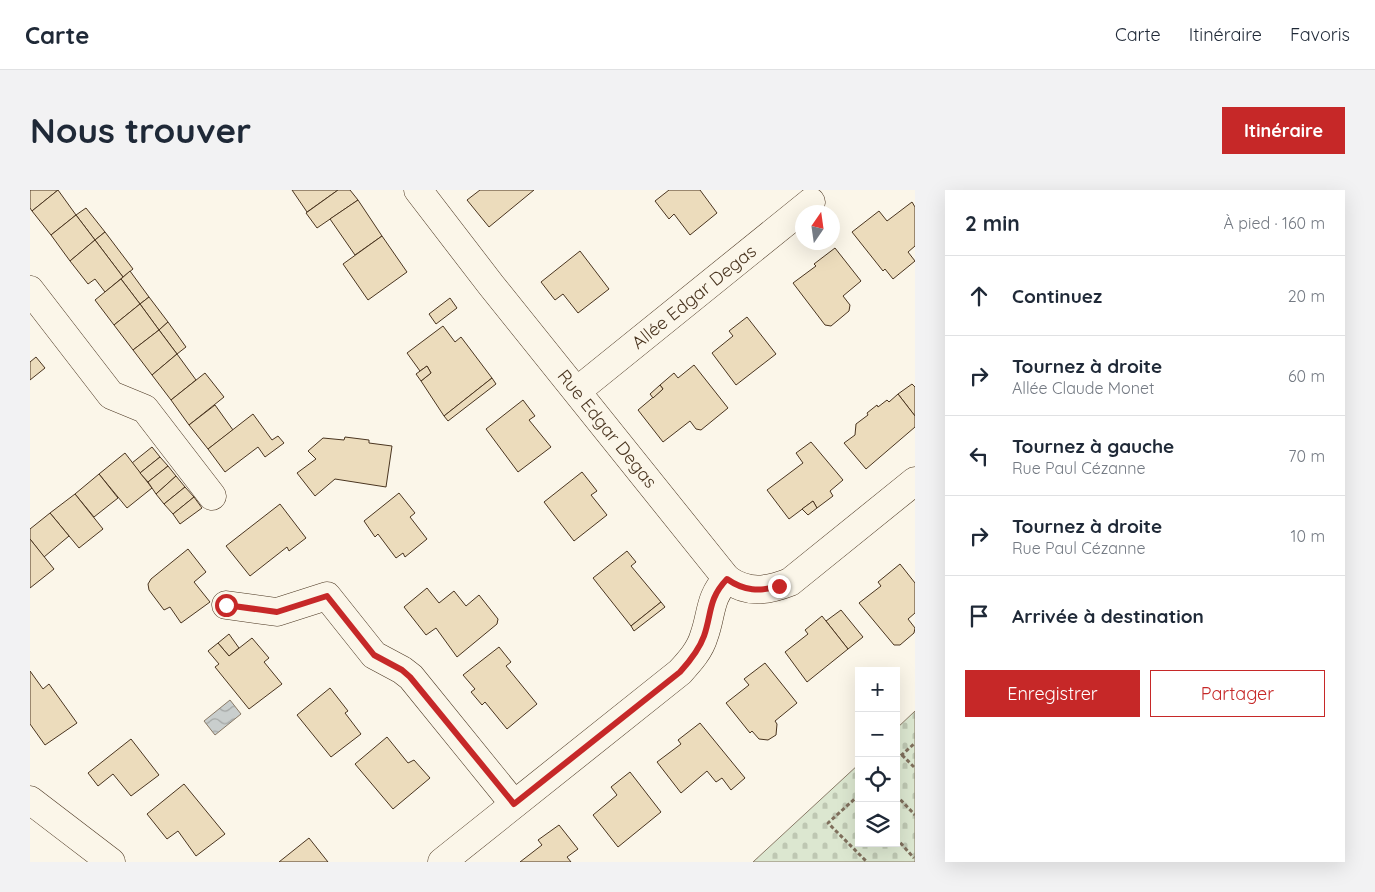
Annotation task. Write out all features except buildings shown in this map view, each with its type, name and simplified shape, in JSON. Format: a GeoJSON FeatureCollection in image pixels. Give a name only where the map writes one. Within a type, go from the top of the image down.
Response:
{"type":"FeatureCollection","features":[{"type":"Feature","properties":{"kind":"street","name":"Rue Edgar Degas"},"geometry":{"type":"LineString","coordinates":[[418,190],[489,283],[727,579]]}},
{"type":"Feature","properties":{"kind":"street","name":"Allée Edgar Degas"},"geometry":{"type":"LineString","coordinates":[[577,391],[811,202]]}},
{"type":"Feature","properties":{"kind":"street"},"geometry":{"type":"LineString","coordinates":[[30,290],[111,395],[145,409],[212,496]]}},
{"type":"Feature","properties":{"kind":"street"},"geometry":{"type":"LineString","coordinates":[[442,862],[680,672],[699,648],[705,635],[718,588],[727,579],[744,588],[755,590],[767,590],[790,582],[915,481]]}},
{"type":"Feature","properties":{"kind":"street"},"geometry":{"type":"LineString","coordinates":[[226,605],[277,612],[327,596],[374,655],[402,670],[410,677],[514,804]]}},
{"type":"Feature","properties":{"kind":"street"},"geometry":{"type":"LineString","coordinates":[[30,800],[110,862]]}},
{"type":"Feature","properties":{"kind":"path"},"geometry":{"type":"LineString","coordinates":[[900,757],[915,743]]}},
{"type":"Feature","properties":{"kind":"path"},"geometry":{"type":"LineString","coordinates":[[902,755],[915,768]]}},
{"type":"Feature","properties":{"kind":"path"},"geometry":{"type":"LineString","coordinates":[[855,799],[828,823],[867,862]]}},
{"type":"Feature","properties":{"kind":"path"},"geometry":{"type":"LineString","coordinates":[[900,799],[915,815]]}},
{"type":"Feature","properties":{"kind":"path"},"geometry":{"type":"LineString","coordinates":[[900,842],[915,858],[910,862]]}},
{"type":"Feature","properties":{"kind":"green space"},"geometry":{"type":"Polygon","coordinates":[[[915,711],[915,862],[753,862],[855,768],[855,847],[900,847],[900,725],[915,711]]]}},
{"type":"Feature","properties":{"kind":"water"},"geometry":{"type":"Polygon","coordinates":[[[230,700],[241,714],[215,735],[204,721],[230,700]]]}},
{"type":"Feature","properties":{"kind":"route"},"geometry":{"type":"LineString","coordinates":[[226,605],[277,612],[327,596],[374,655],[402,670],[410,677],[514,804],[680,672],[699,648],[705,635],[708,616],[718,588],[727,579],[735,585],[755,590],[767,590],[779,586]]}}]}
